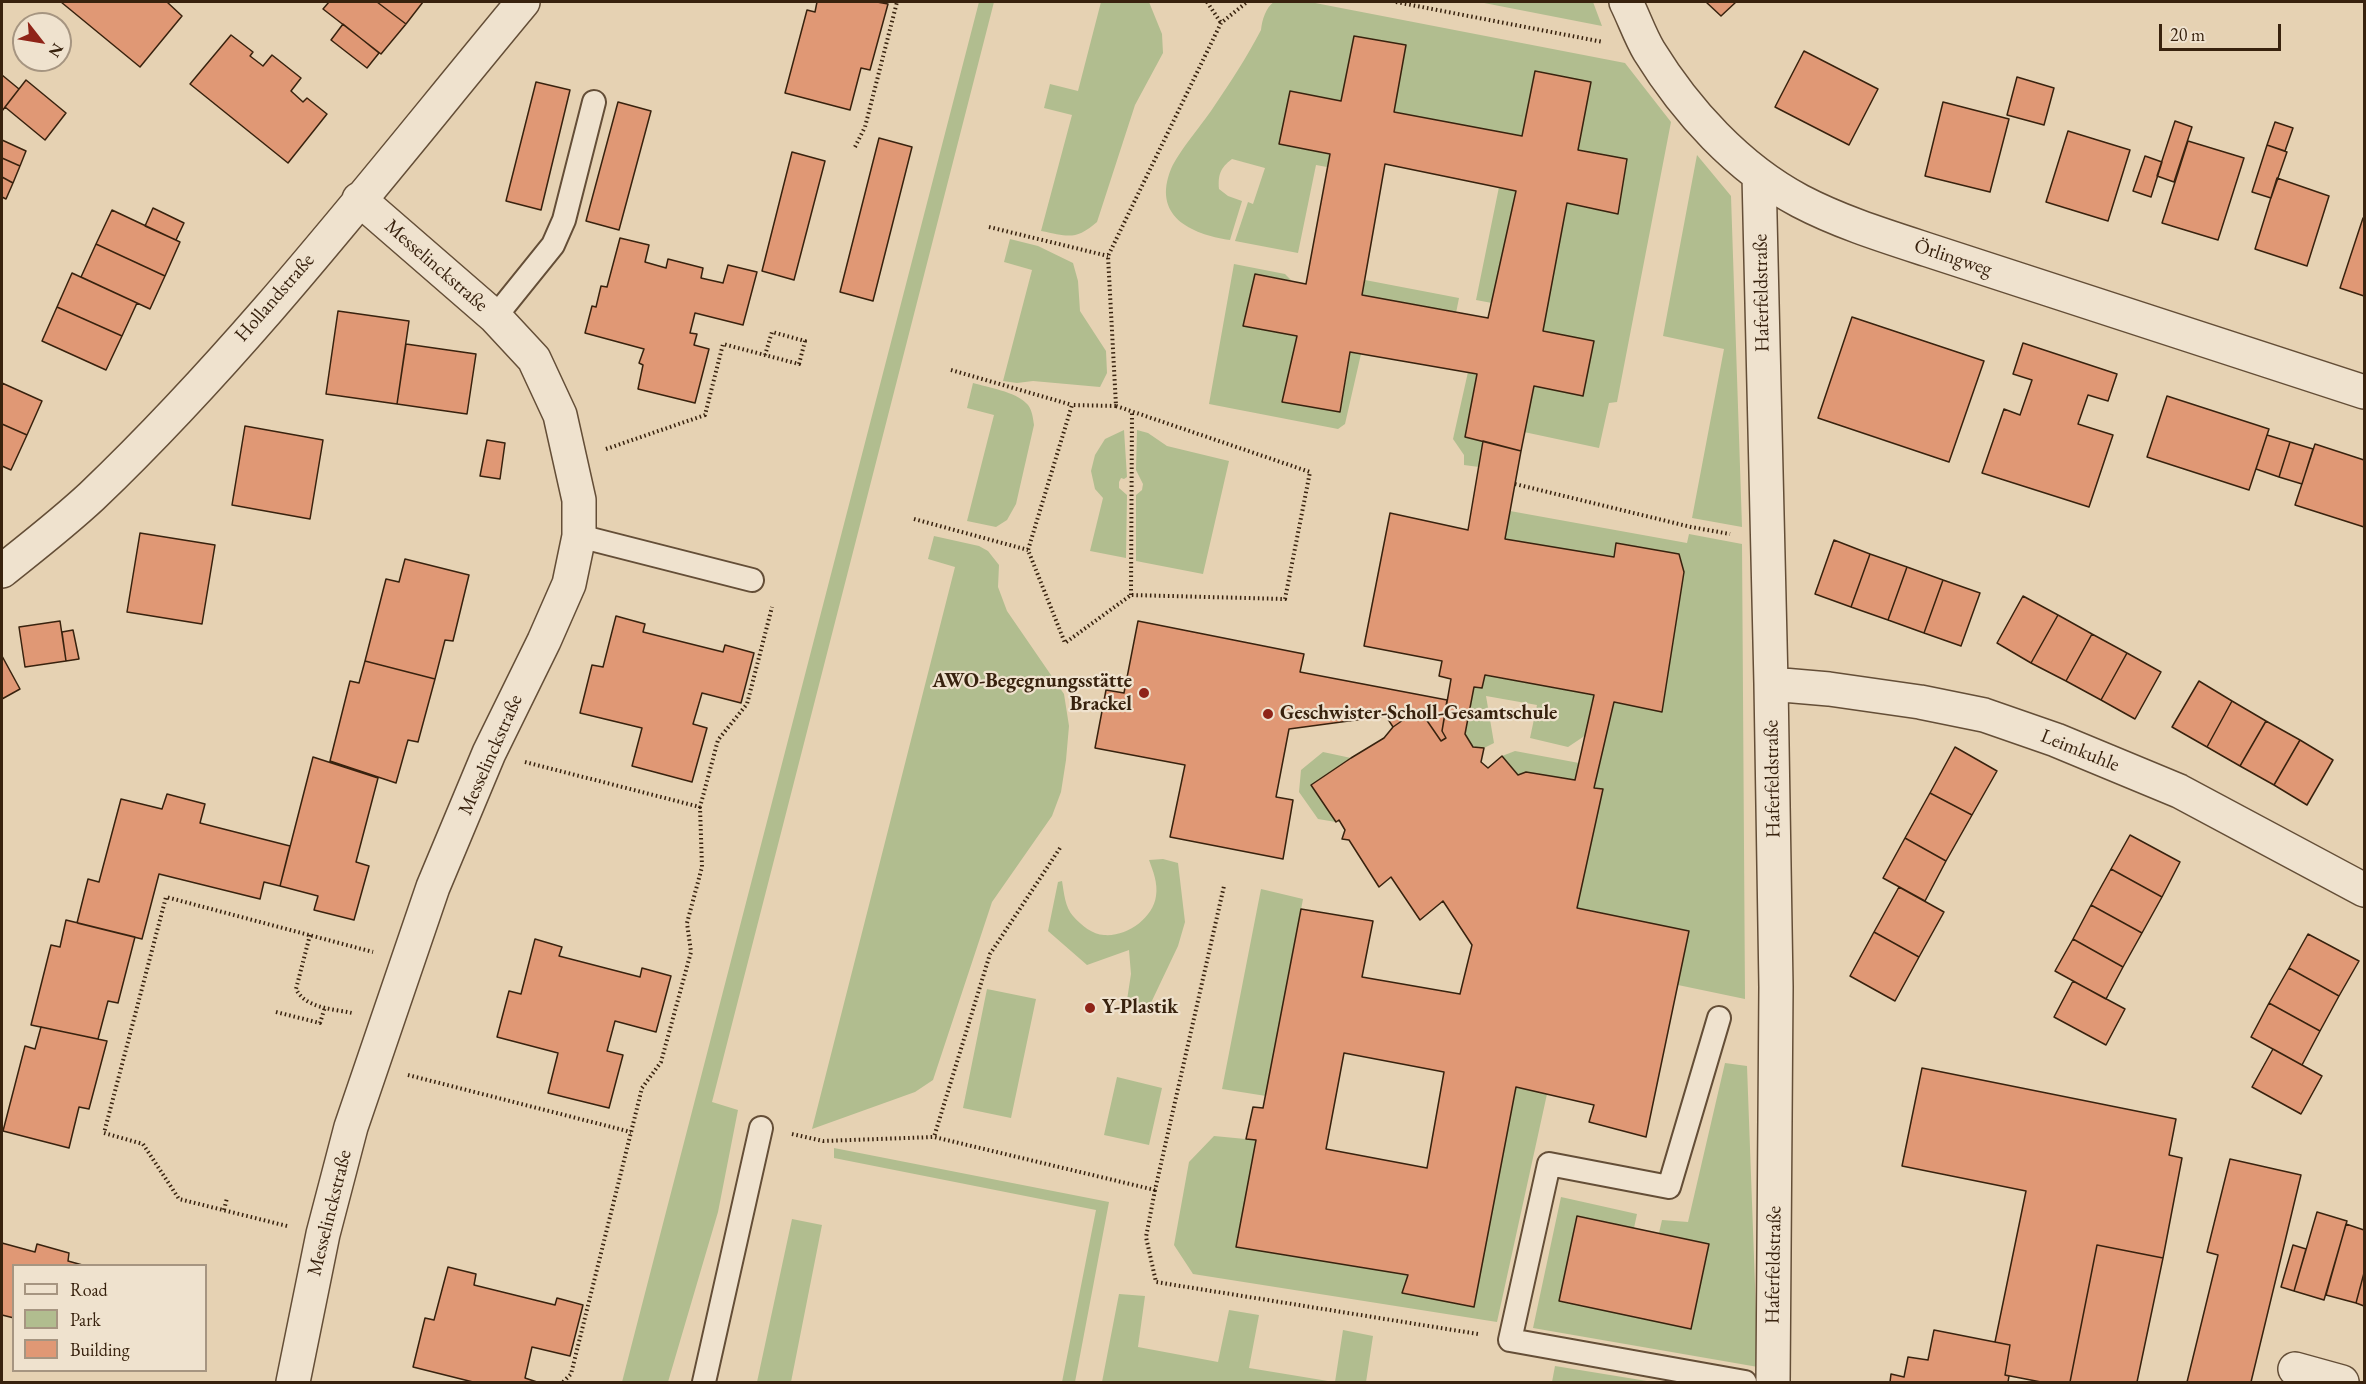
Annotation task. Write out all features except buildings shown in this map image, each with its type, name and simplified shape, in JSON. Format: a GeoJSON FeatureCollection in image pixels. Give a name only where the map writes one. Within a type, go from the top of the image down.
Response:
{"type":"FeatureCollection","features":[{"type":"Feature","properties":{"kind":"street","name":"Hollandstraße"},"geometry":{"type":"LineString","coordinates":[[2,571],[90,497],[160,427],[359,200],[523,2]]}},
{"type":"Feature","properties":{"kind":"street","name":"Örlingweg"},"geometry":{"type":"LineString","coordinates":[[1626,2],[1648,50],[1691,109],[1724,145],[1759,176],[1801,201],[1864,228],[2364,392]]}},
{"type":"Feature","properties":{"kind":"street","name":"Haferfeldstraße"},"geometry":{"type":"LineString","coordinates":[[1759,176],[1771,684],[1776,1064],[1773,1383]]}},
{"type":"Feature","properties":{"kind":"street","name":"Messelinckstraße"},"geometry":{"type":"LineString","coordinates":[[293,1383],[323,1234],[351,1126],[434,887],[489,753],[569,584],[579,536],[579,500],[572,461],[560,415],[534,359],[495,317],[359,200]]}},
{"type":"Feature","properties":{"kind":"street","name":"Leimkuhle"},"geometry":{"type":"LineString","coordinates":[[1771,684],[1908,700],[1984,715],[2056,740],[2179,791],[2364,890]]}},
{"type":"Feature","properties":{"kind":"street"},"geometry":{"type":"LineString","coordinates":[[2295,1369],[2342,1383]]}},
{"type":"Feature","properties":{"kind":"lane"},"geometry":{"type":"LineString","coordinates":[[495,317],[553,245],[564,220],[594,102]]}},
{"type":"Feature","properties":{"kind":"lane"},"geometry":{"type":"LineString","coordinates":[[579,536],[752,580]]}},
{"type":"Feature","properties":{"kind":"lane"},"geometry":{"type":"LineString","coordinates":[[1719,1017],[1669,1187],[1549,1164],[1510,1340],[1745,1383]]}},
{"type":"Feature","properties":{"kind":"lane"},"geometry":{"type":"LineString","coordinates":[[704,1383],[760,1128]]}},
{"type":"Feature","properties":{"kind":"path"},"geometry":{"type":"LineString","coordinates":[[855,147],[865,127],[897,2]]}},
{"type":"Feature","properties":{"kind":"path"},"geometry":{"type":"LineString","coordinates":[[1207,2],[1221,23]]}},
{"type":"Feature","properties":{"kind":"path"},"geometry":{"type":"LineString","coordinates":[[1116,406],[1108,256],[1221,23],[1247,2]]}},
{"type":"Feature","properties":{"kind":"path"},"geometry":{"type":"LineString","coordinates":[[1396,2],[1648,50]]}},
{"type":"Feature","properties":{"kind":"path"},"geometry":{"type":"LineString","coordinates":[[989,227],[1108,256]]}},
{"type":"Feature","properties":{"kind":"path"},"geometry":{"type":"LineString","coordinates":[[572,461],[705,415],[723,344],[799,364],[805,341],[772,332],[765,355]]}},
{"type":"Feature","properties":{"kind":"path"},"geometry":{"type":"LineString","coordinates":[[951,370],[1072,405],[1116,406],[1310,472],[1286,599],[1131,595],[1065,644],[1028,550],[1072,405]]}},
{"type":"Feature","properties":{"kind":"path"},"geometry":{"type":"LineString","coordinates":[[1131,595],[1132,411]]}},
{"type":"Feature","properties":{"kind":"path"},"geometry":{"type":"LineString","coordinates":[[1515,484],[1691,527],[1767,540]]}},
{"type":"Feature","properties":{"kind":"path"},"geometry":{"type":"LineString","coordinates":[[914,519],[1028,550]]}},
{"type":"Feature","properties":{"kind":"path"},"geometry":{"type":"LineString","coordinates":[[563,1383],[571,1374],[642,1088],[662,1062],[691,952],[687,923],[702,867],[700,807],[718,740],[747,704],[774,596]]}},
{"type":"Feature","properties":{"kind":"path"},"geometry":{"type":"LineString","coordinates":[[489,753],[700,807]]}},
{"type":"Feature","properties":{"kind":"path"},"geometry":{"type":"LineString","coordinates":[[934,1137],[990,954],[1060,848]]}},
{"type":"Feature","properties":{"kind":"path"},"geometry":{"type":"LineString","coordinates":[[1224,886],[1146,1237],[1156,1282],[1510,1340]]}},
{"type":"Feature","properties":{"kind":"path"},"geometry":{"type":"LineString","coordinates":[[323,1234],[179,1199],[143,1144],[104,1133],[166,897],[409,961]]}},
{"type":"Feature","properties":{"kind":"path"},"geometry":{"type":"LineString","coordinates":[[310,935],[296,989],[299,996],[307,1002],[387,1023]]}},
{"type":"Feature","properties":{"kind":"path"},"geometry":{"type":"LineString","coordinates":[[276,1012],[320,1023],[325,1006]]}},
{"type":"Feature","properties":{"kind":"path"},"geometry":{"type":"LineString","coordinates":[[372,1066],[631,1132]]}},
{"type":"Feature","properties":{"kind":"path"},"geometry":{"type":"LineString","coordinates":[[760,1128],[823,1141],[934,1137],[1155,1190]]}},
{"type":"Feature","properties":{"kind":"path"},"geometry":{"type":"LineString","coordinates":[[224,1210],[227,1198]]}},
{"type":"Feature","properties":{"kind":"green space"},"geometry":{"type":"Polygon","coordinates":[[[979,2],[994,2],[712,1102],[738,1110],[718,1212],[668,1382],[622,1382],[979,2]]]}},
{"type":"Feature","properties":{"kind":"green space"},"geometry":{"type":"Polygon","coordinates":[[[1101,2],[1149,2],[1162,34],[1163,53],[1135,105],[1097,222],[1083,232],[1071,236],[1041,231],[1072,115],[1044,108],[1050,84],[1078,91],[1101,2]]]}},
{"type":"Feature","properties":{"kind":"green space"},"geometry":{"type":"Polygon","coordinates":[[[1274,2],[1310,2],[1625,63],[1671,122],[1617,402],[1609,403],[1599,448],[1524,432],[1534,386],[1583,396],[1594,342],[1543,331],[1567,203],[1618,214],[1627,159],[1578,150],[1590,82],[1536,71],[1522,136],[1394,112],[1406,45],[1354,36],[1341,101],[1290,91],[1279,144],[1330,154],[1327,167],[1316,165],[1298,253],[1235,241],[1248,202],[1253,204],[1265,168],[1232,159],[1221,172],[1219,189],[1228,196],[1242,201],[1230,240],[1215,237],[1201,233],[1178,220],[1171,211],[1166,185],[1175,162],[1238,70],[1261,30],[1267,10],[1274,2]]]}},
{"type":"Feature","properties":{"kind":"green space"},"geometry":{"type":"Polygon","coordinates":[[[1479,2],[1593,2],[1602,26],[1479,2]]]}},
{"type":"Feature","properties":{"kind":"green space"},"geometry":{"type":"Polygon","coordinates":[[[1697,155],[1731,196],[1742,527],[1692,518],[1724,349],[1663,336],[1697,155]]]}},
{"type":"Feature","properties":{"kind":"green space"},"geometry":{"type":"Polygon","coordinates":[[[1499,187],[1516,191],[1492,303],[1476,300],[1499,187]]]}},
{"type":"Feature","properties":{"kind":"green space"},"geometry":{"type":"Polygon","coordinates":[[[1010,239],[1038,246],[1073,263],[1078,281],[1080,311],[1106,351],[1107,373],[1100,387],[1033,381],[1017,383],[1003,381],[1032,270],[1004,262],[1010,239]]]}},
{"type":"Feature","properties":{"kind":"green space"},"geometry":{"type":"Polygon","coordinates":[[[1234,264],[1285,274],[1292,281],[1255,274],[1243,326],[1297,336],[1282,402],[1340,412],[1350,352],[1361,354],[1345,424],[1338,429],[1209,404],[1234,264]]]}},
{"type":"Feature","properties":{"kind":"green space"},"geometry":{"type":"Polygon","coordinates":[[[1365,280],[1459,298],[1456,313],[1362,295],[1365,280]]]}},
{"type":"Feature","properties":{"kind":"green space"},"geometry":{"type":"Polygon","coordinates":[[[1468,372],[1477,374],[1465,437],[1483,441],[1479,467],[1464,465],[1464,455],[1453,439],[1468,372]]]}},
{"type":"Feature","properties":{"kind":"green space"},"geometry":{"type":"Polygon","coordinates":[[[973,383],[1001,390],[1021,399],[1030,408],[1034,425],[1016,504],[1007,520],[996,527],[967,521],[994,415],[967,408],[973,383]]]}},
{"type":"Feature","properties":{"kind":"green space"},"geometry":{"type":"Polygon","coordinates":[[[1124,430],[1127,477],[1121,478],[1119,488],[1127,495],[1126,558],[1090,551],[1103,498],[1095,489],[1091,471],[1095,455],[1105,439],[1124,430]]]}},
{"type":"Feature","properties":{"kind":"green space"},"geometry":{"type":"Polygon","coordinates":[[[1137,430],[1148,433],[1167,446],[1229,461],[1203,574],[1136,561],[1136,495],[1142,490],[1143,484],[1136,470],[1137,430]]]}},
{"type":"Feature","properties":{"kind":"green space"},"geometry":{"type":"Polygon","coordinates":[[[1510,511],[1687,543],[1689,534],[1742,544],[1745,999],[1678,985],[1689,931],[1577,908],[1603,789],[1594,788],[1614,702],[1662,712],[1684,573],[1679,554],[1617,543],[1614,557],[1505,539],[1510,511]]]}},
{"type":"Feature","properties":{"kind":"green space"},"geometry":{"type":"Polygon","coordinates":[[[934,536],[979,546],[988,551],[999,565],[998,587],[1007,611],[1064,694],[1069,726],[1061,792],[1052,816],[992,902],[933,1080],[915,1092],[812,1129],[955,567],[928,559],[934,536]]]}},
{"type":"Feature","properties":{"kind":"green space"},"geometry":{"type":"Polygon","coordinates":[[[1485,675],[1594,695],[1586,735],[1568,747],[1530,738],[1537,705],[1486,696],[1494,743],[1484,748],[1473,747],[1465,734],[1474,687],[1482,688],[1485,675]]]}},
{"type":"Feature","properties":{"kind":"green space"},"geometry":{"type":"Polygon","coordinates":[[[1515,751],[1579,763],[1575,780],[1526,772],[1518,775],[1502,756],[1515,751]]]}},
{"type":"Feature","properties":{"kind":"green space"},"geometry":{"type":"Polygon","coordinates":[[[1323,752],[1351,758],[1311,785],[1336,822],[1318,819],[1299,792],[1301,770],[1323,752]]]}},
{"type":"Feature","properties":{"kind":"green space"},"geometry":{"type":"Polygon","coordinates":[[[1163,859],[1178,863],[1185,922],[1178,946],[1149,1007],[1127,1000],[1131,974],[1129,950],[1087,965],[1048,931],[1058,882],[1062,881],[1065,900],[1070,912],[1091,931],[1100,935],[1113,935],[1138,924],[1150,912],[1156,896],[1156,882],[1149,860],[1163,859]]]}},
{"type":"Feature","properties":{"kind":"green space"},"geometry":{"type":"Polygon","coordinates":[[[1261,889],[1303,899],[1266,1096],[1222,1089],[1261,889]]]}},
{"type":"Feature","properties":{"kind":"green space"},"geometry":{"type":"Polygon","coordinates":[[[987,989],[1036,999],[1011,1118],[963,1108],[987,989]]]}},
{"type":"Feature","properties":{"kind":"green space"},"geometry":{"type":"Polygon","coordinates":[[[1725,1063],[1747,1066],[1758,1367],[1533,1328],[1561,1197],[1637,1214],[1634,1228],[1577,1216],[1559,1300],[1691,1329],[1709,1245],[1659,1233],[1662,1220],[1688,1222],[1725,1063]]]}},
{"type":"Feature","properties":{"kind":"green space"},"geometry":{"type":"Polygon","coordinates":[[[1117,1077],[1162,1088],[1149,1145],[1104,1135],[1117,1077]]]}},
{"type":"Feature","properties":{"kind":"green space"},"geometry":{"type":"Polygon","coordinates":[[[1516,1087],[1547,1094],[1497,1322],[1193,1274],[1174,1245],[1189,1162],[1214,1136],[1256,1140],[1408,1275],[1402,1293],[1474,1306],[1516,1087]]]}},
{"type":"Feature","properties":{"kind":"green space"},"geometry":{"type":"Polygon","coordinates":[[[834,1148],[1109,1202],[1075,1382],[1062,1382],[1096,1210],[834,1158],[834,1148]]]}},
{"type":"Feature","properties":{"kind":"green space"},"geometry":{"type":"Polygon","coordinates":[[[792,1219],[822,1225],[791,1382],[757,1382],[792,1219]]]}},
{"type":"Feature","properties":{"kind":"green space"},"geometry":{"type":"Polygon","coordinates":[[[1119,1294],[1145,1296],[1138,1347],[1218,1362],[1229,1310],[1259,1315],[1249,1368],[1334,1382],[1102,1382],[1119,1294]]]}},
{"type":"Feature","properties":{"kind":"green space"},"geometry":{"type":"Polygon","coordinates":[[[1343,1330],[1373,1336],[1366,1382],[1335,1382],[1343,1330]]]}},
{"type":"Feature","properties":{"kind":"green space"},"geometry":{"type":"Polygon","coordinates":[[[1555,1366],[1653,1382],[1552,1382],[1555,1366]]]}},
{"type":"Feature","properties":{"kind":"place","name":"AWO-Begegnungsstätte Brackel"},"geometry":{"type":"Point","coordinates":[1144,693]}},
{"type":"Feature","properties":{"kind":"place","name":"Geschwister-Scholl-Gesamtschule"},"geometry":{"type":"Point","coordinates":[1268,714]}},
{"type":"Feature","properties":{"kind":"place","name":"Y-Plastik"},"geometry":{"type":"Point","coordinates":[1090,1008]}}]}
